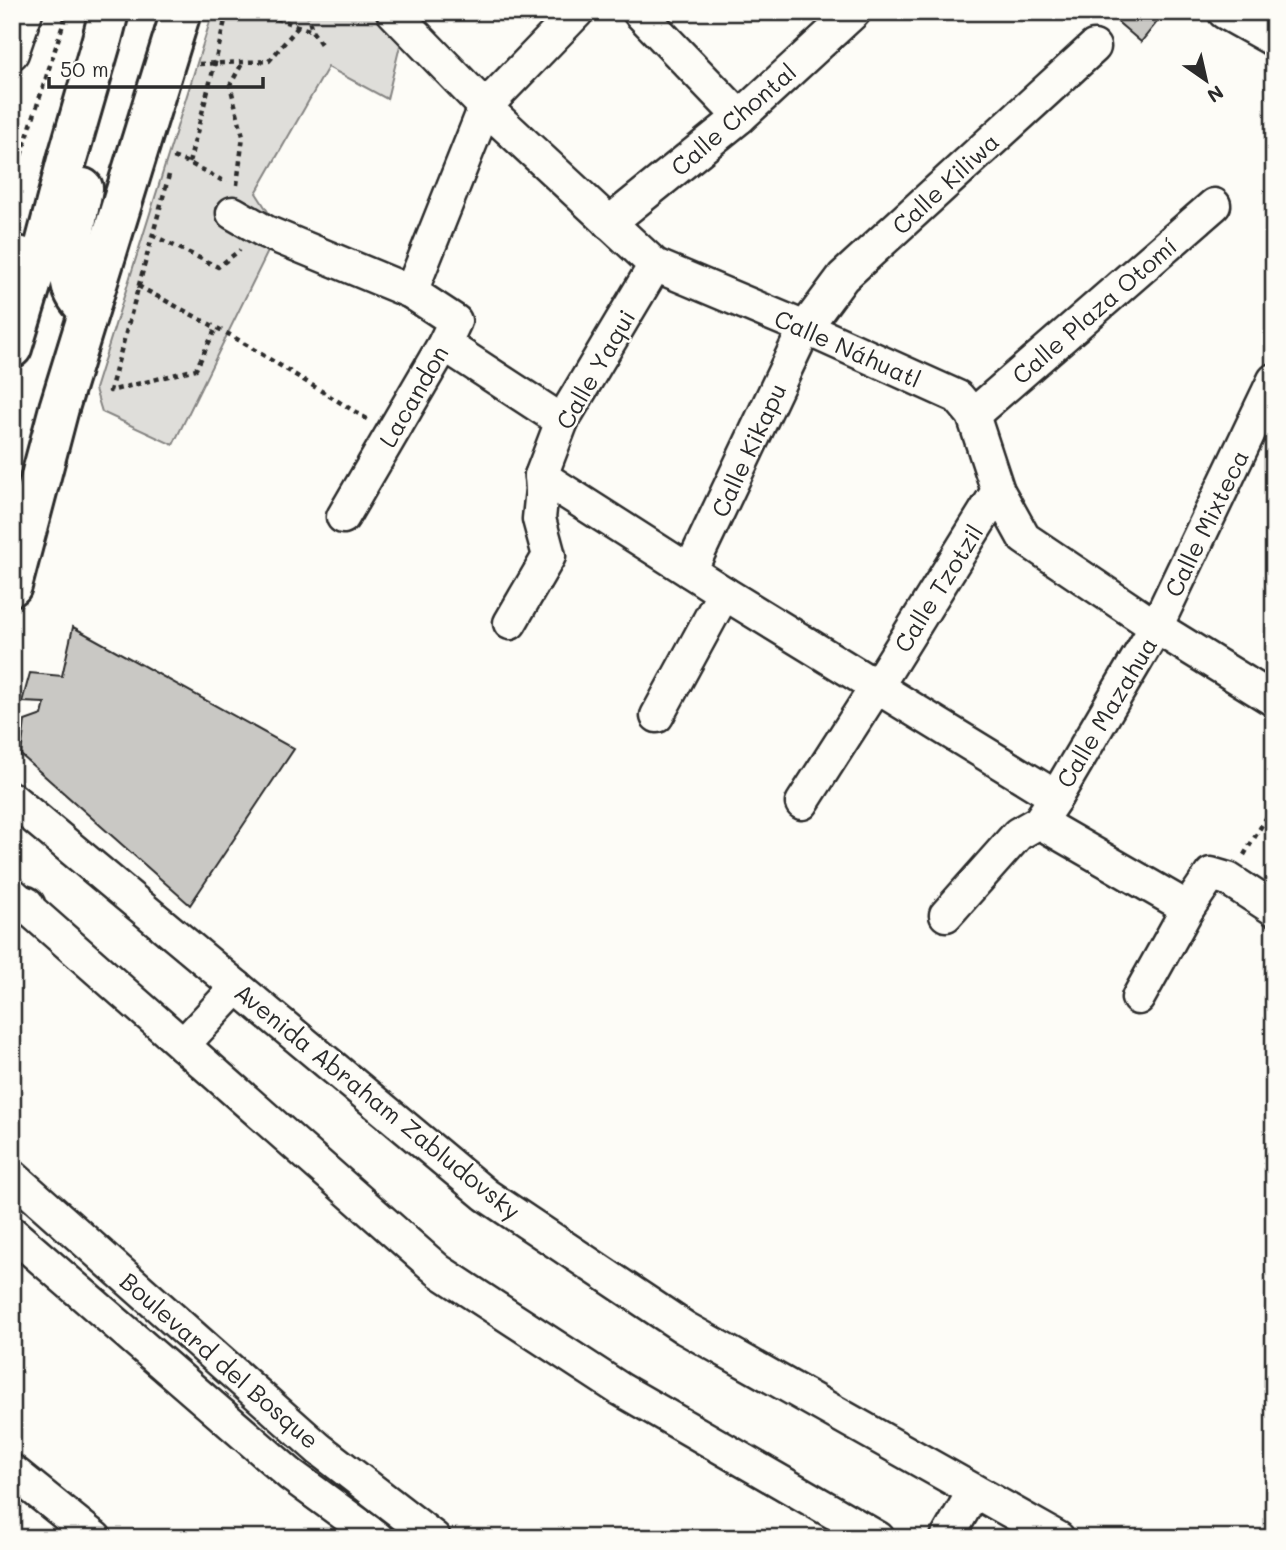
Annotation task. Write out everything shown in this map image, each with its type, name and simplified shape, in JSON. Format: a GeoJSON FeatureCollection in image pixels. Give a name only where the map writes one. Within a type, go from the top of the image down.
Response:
{"type":"FeatureCollection","features":[{"type":"Feature","properties":{"kind":"main road"},"geometry":{"type":"LineString","coordinates":[[12,348],[18,305],[33,279],[27,256],[67,160],[109,12]]}},
{"type":"Feature","properties":{"kind":"main road"},"geometry":{"type":"LineString","coordinates":[[12,586],[58,408],[181,12]]}},
{"type":"Feature","properties":{"kind":"main road"},"geometry":{"type":"LineString","coordinates":[[67,160],[79,175],[84,187],[70,265],[70,282],[76,297],[88,312]]}},
{"type":"Feature","properties":{"kind":"street"},"geometry":{"type":"LineString","coordinates":[[12,53],[26,12]]}},
{"type":"Feature","properties":{"kind":"street","name":"Calle Náhuatl"},"geometry":{"type":"LineString","coordinates":[[393,12],[485,107],[654,265],[805,328],[958,397],[973,415],[999,491],[1024,538],[1156,627],[1274,700]]}},
{"type":"Feature","properties":{"kind":"street"},"geometry":{"type":"LineString","coordinates":[[233,213],[266,232],[411,292],[485,107],[577,12]]}},
{"type":"Feature","properties":{"kind":"street"},"geometry":{"type":"LineString","coordinates":[[639,12],[740,117]]}},
{"type":"Feature","properties":{"kind":"street","name":"Calle Chontal"},"geometry":{"type":"LineString","coordinates":[[609,223],[740,117],[854,12]]}},
{"type":"Feature","properties":{"kind":"street"},"geometry":{"type":"LineString","coordinates":[[1224,12],[1274,40]]}},
{"type":"Feature","properties":{"kind":"street","name":"Calle Kiliwa"},"geometry":{"type":"LineString","coordinates":[[805,328],[843,277],[1094,47]]}},
{"type":"Feature","properties":{"kind":"street","name":"Calle Plaza Otomí"},"geometry":{"type":"LineString","coordinates":[[973,415],[1214,205]]}},
{"type":"Feature","properties":{"kind":"street","name":"Calle Yaqui"},"geometry":{"type":"LineString","coordinates":[[510,623],[549,555],[539,519],[541,476],[562,421],[654,265]]}},
{"type":"Feature","properties":{"kind":"street","name":"Lacandon"},"geometry":{"type":"LineString","coordinates":[[343,517],[455,321],[411,292]]}},
{"type":"Feature","properties":{"kind":"street","name":"Calle Kikapu"},"geometry":{"type":"LineString","coordinates":[[690,571],[805,328]]}},
{"type":"Feature","properties":{"kind":"street"},"geometry":{"type":"LineString","coordinates":[[444,344],[562,421]]}},
{"type":"Feature","properties":{"kind":"street","name":"Calle Mixteca"},"geometry":{"type":"LineString","coordinates":[[1156,627],[1274,380]]}},
{"type":"Feature","properties":{"kind":"street"},"geometry":{"type":"LineString","coordinates":[[541,476],[724,593],[877,686],[1047,810],[1188,908]]}},
{"type":"Feature","properties":{"kind":"street","name":"Calle Tzotzil"},"geometry":{"type":"LineString","coordinates":[[802,803],[999,491]]}},
{"type":"Feature","properties":{"kind":"street"},"geometry":{"type":"LineString","coordinates":[[657,716],[724,593]]}},
{"type":"Feature","properties":{"kind":"street","name":"Calle Mazahua"},"geometry":{"type":"LineString","coordinates":[[1047,810],[1156,627]]}},
{"type":"Feature","properties":{"kind":"street","name":"Avenida Abraham Zabludovsky"},"geometry":{"type":"LineString","coordinates":[[12,799],[486,1195],[685,1328],[1058,1538]]}},
{"type":"Feature","properties":{"kind":"street"},"geometry":{"type":"LineString","coordinates":[[946,915],[1018,834],[1047,810]]}},
{"type":"Feature","properties":{"kind":"street"},"geometry":{"type":"LineString","coordinates":[[1138,998],[1188,908],[1220,877],[1274,909]]}},
{"type":"Feature","properties":{"kind":"street"},"geometry":{"type":"LineString","coordinates":[[17,902],[439,1271],[620,1389],[878,1538]]}},
{"type":"Feature","properties":{"kind":"street"},"geometry":{"type":"LineString","coordinates":[[183,1045],[237,987]]}},
{"type":"Feature","properties":{"kind":"street","name":"Boulevard del Bosque"},"geometry":{"type":"LineString","coordinates":[[12,1176],[319,1448],[435,1538]]}},
{"type":"Feature","properties":{"kind":"street","name":"Boulevard del Bosque"},"geometry":{"type":"LineString","coordinates":[[12,1233],[291,1475],[377,1538]]}},
{"type":"Feature","properties":{"kind":"street"},"geometry":{"type":"LineString","coordinates":[[12,1471],[95,1538]]}},
{"type":"Feature","properties":{"kind":"street"},"geometry":{"type":"LineString","coordinates":[[947,1538],[974,1491]]}},
{"type":"Feature","properties":{"kind":"path"},"geometry":{"type":"LineString","coordinates":[[12,184],[67,12]]}},
{"type":"Feature","properties":{"kind":"path"},"geometry":{"type":"LineString","coordinates":[[189,163],[227,12]]}},
{"type":"Feature","properties":{"kind":"path"},"geometry":{"type":"LineString","coordinates":[[257,12],[312,31]]}},
{"type":"Feature","properties":{"kind":"path"},"geometry":{"type":"LineString","coordinates":[[307,12],[312,31],[321,44]]}},
{"type":"Feature","properties":{"kind":"path"},"geometry":{"type":"LineString","coordinates":[[203,51],[199,64],[269,61],[298,27]]}},
{"type":"Feature","properties":{"kind":"path"},"geometry":{"type":"LineString","coordinates":[[173,158],[189,163],[237,189],[243,136],[230,85],[243,62]]}},
{"type":"Feature","properties":{"kind":"path"},"geometry":{"type":"LineString","coordinates":[[170,170],[110,391],[196,369],[216,328]]}},
{"type":"Feature","properties":{"kind":"path"},"geometry":{"type":"LineString","coordinates":[[152,235],[218,267]]}},
{"type":"Feature","properties":{"kind":"path"},"geometry":{"type":"LineString","coordinates":[[138,286],[216,328],[391,434]]}},
{"type":"Feature","properties":{"kind":"path"},"geometry":{"type":"LineString","coordinates":[[1220,877],[1274,805]]}},
{"type":"Feature","properties":{"kind":"shaded area"},"geometry":{"type":"Polygon","coordinates":[[[213,12],[400,12],[406,21],[387,99],[328,67],[256,193],[279,229],[173,445],[102,412],[95,389],[213,12]]]}},
{"type":"Feature","properties":{"kind":"building"},"geometry":{"type":"Polygon","coordinates":[[[1106,12],[1165,12],[1141,42],[1106,12]]]}},
{"type":"Feature","properties":{"kind":"building"},"geometry":{"type":"Polygon","coordinates":[[[73,627],[294,749],[190,905],[21,755],[25,721],[42,715],[45,703],[22,702],[30,673],[62,676],[73,627]]]}}]}
